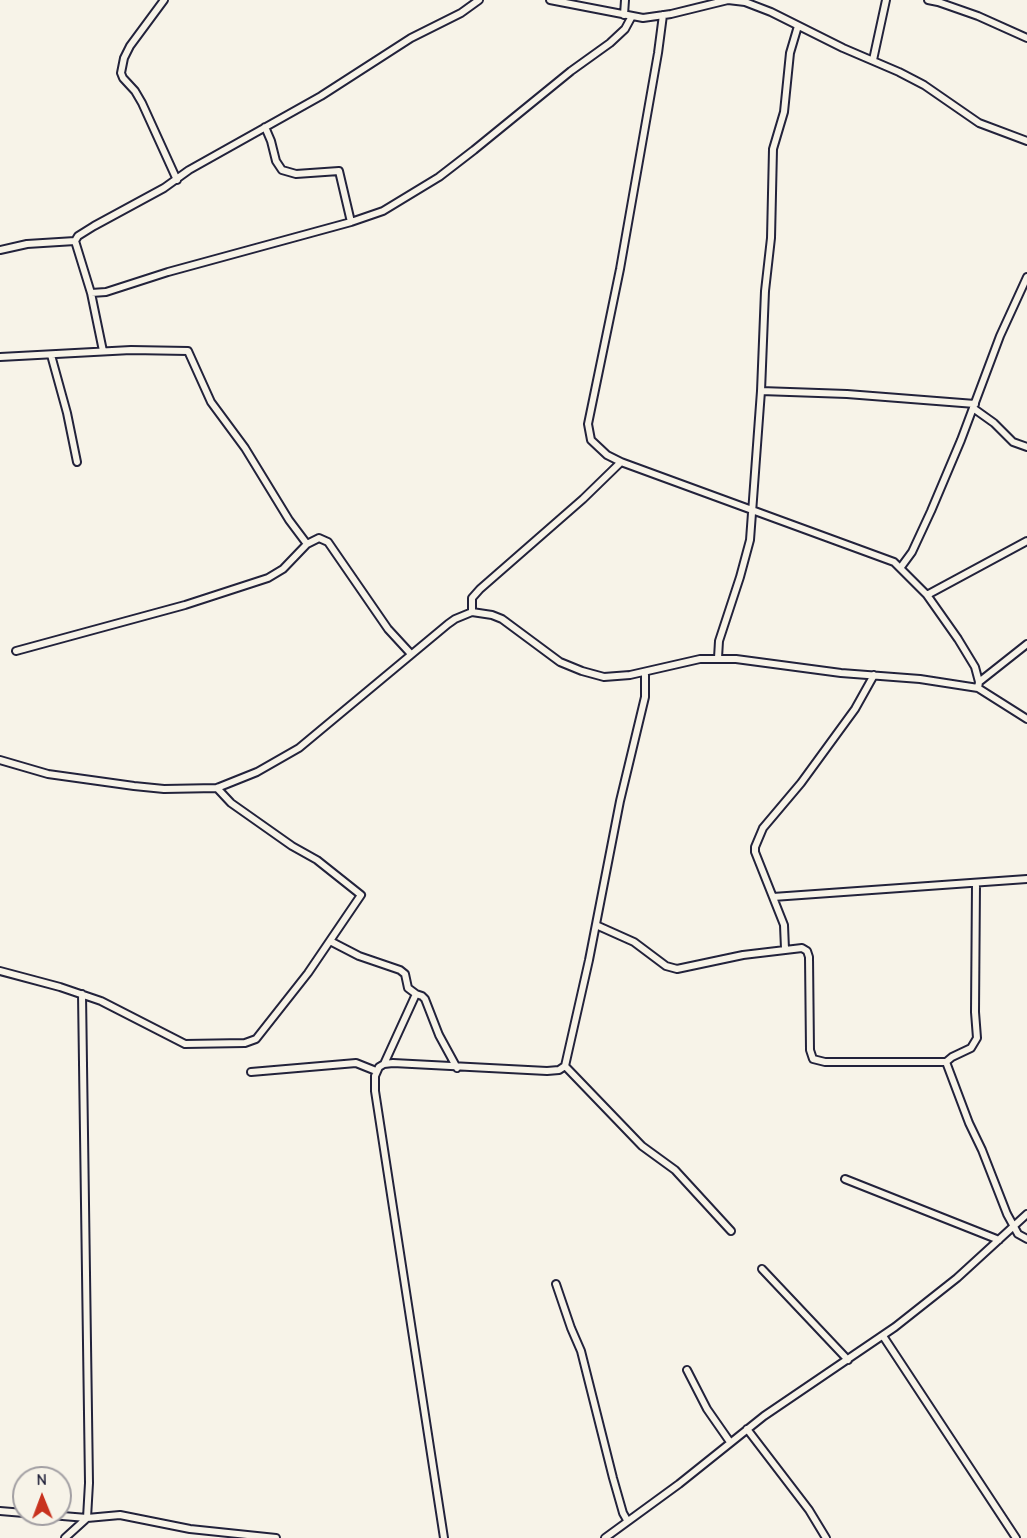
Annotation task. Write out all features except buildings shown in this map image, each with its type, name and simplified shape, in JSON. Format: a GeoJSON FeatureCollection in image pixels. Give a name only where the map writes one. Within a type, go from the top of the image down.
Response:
{"type":"FeatureCollection","features":[{"type":"Feature","properties":{"kind":"street"},"geometry":{"type":"LineString","coordinates":[[164,0],[130,46],[124,58],[121,73],[142,103],[177,180]]}},
{"type":"Feature","properties":{"kind":"street"},"geometry":{"type":"LineString","coordinates":[[103,351],[92,294],[75,241],[78,236],[321,96],[411,38],[461,13],[479,0]]}},
{"type":"Feature","properties":{"kind":"street"},"geometry":{"type":"LineString","coordinates":[[550,0],[643,18],[720,2],[736,0],[745,2],[771,12],[924,85],[979,123],[1027,141]]}},
{"type":"Feature","properties":{"kind":"street"},"geometry":{"type":"LineString","coordinates":[[624,15],[625,0]]}},
{"type":"Feature","properties":{"kind":"street"},"geometry":{"type":"LineString","coordinates":[[873,60],[886,0]]}},
{"type":"Feature","properties":{"kind":"street"},"geometry":{"type":"LineString","coordinates":[[928,0],[978,16],[1027,38]]}},
{"type":"Feature","properties":{"kind":"street"},"geometry":{"type":"LineString","coordinates":[[663,15],[615,297],[588,424],[591,440],[607,455],[621,462],[884,557],[901,567],[927,595],[965,650],[975,667],[979,685]]}},
{"type":"Feature","properties":{"kind":"street"},"geometry":{"type":"LineString","coordinates":[[92,294],[106,292],[383,211],[439,177],[571,71],[617,38],[632,16]]}},
{"type":"Feature","properties":{"kind":"street"},"geometry":{"type":"LineString","coordinates":[[718,658],[720,641],[750,540],[761,391],[765,291],[772,224],[774,149],[784,112],[790,53],[798,26]]}},
{"type":"Feature","properties":{"kind":"street"},"geometry":{"type":"LineString","coordinates":[[265,127],[276,161],[287,173],[304,175],[339,171],[351,222]]}},
{"type":"Feature","properties":{"kind":"street"},"geometry":{"type":"LineString","coordinates":[[0,250],[27,244],[75,241]]}},
{"type":"Feature","properties":{"kind":"street"},"geometry":{"type":"LineString","coordinates":[[901,567],[921,534],[1000,336],[1027,277]]}},
{"type":"Feature","properties":{"kind":"street"},"geometry":{"type":"LineString","coordinates":[[0,357],[103,351],[188,351],[211,402],[245,448],[289,520],[307,544]]}},
{"type":"Feature","properties":{"kind":"street"},"geometry":{"type":"LineString","coordinates":[[51,355],[77,462]]}},
{"type":"Feature","properties":{"kind":"street"},"geometry":{"type":"LineString","coordinates":[[761,391],[847,394],[974,406],[1013,442],[1027,447]]}},
{"type":"Feature","properties":{"kind":"street"},"geometry":{"type":"LineString","coordinates":[[472,612],[472,598],[480,589],[583,499],[621,462]]}},
{"type":"Feature","properties":{"kind":"street"},"geometry":{"type":"LineString","coordinates":[[16,651],[185,605],[268,578],[283,569],[307,544],[319,538],[326,540],[388,629],[411,654]]}},
{"type":"Feature","properties":{"kind":"street"},"geometry":{"type":"LineString","coordinates":[[927,595],[1027,541]]}},
{"type":"Feature","properties":{"kind":"street"},"geometry":{"type":"LineString","coordinates":[[0,760],[48,774],[124,785],[164,789],[217,788],[257,772],[299,748],[455,619],[472,612],[501,619],[560,662],[604,677],[645,672],[718,658],[745,660],[841,673],[979,685],[1027,719]]}},
{"type":"Feature","properties":{"kind":"street"},"geometry":{"type":"LineString","coordinates":[[979,685],[1027,644]]}},
{"type":"Feature","properties":{"kind":"street"},"geometry":{"type":"LineString","coordinates":[[384,1064],[547,1071],[559,1070],[565,1066],[620,801],[645,697],[645,672]]}},
{"type":"Feature","properties":{"kind":"street"},"geometry":{"type":"LineString","coordinates":[[785,949],[784,925],[755,852],[758,839],[848,718],[874,675]]}},
{"type":"Feature","properties":{"kind":"street"},"geometry":{"type":"LineString","coordinates":[[0,971],[82,994],[108,1004],[185,1044],[252,1042],[257,1038],[294,992],[361,895],[317,860],[292,846],[231,803],[217,788]]}},
{"type":"Feature","properties":{"kind":"street"},"geometry":{"type":"LineString","coordinates":[[773,897],[1027,879]]}},
{"type":"Feature","properties":{"kind":"street"},"geometry":{"type":"LineString","coordinates":[[596,925],[634,942],[660,963],[670,968],[682,968],[736,956],[799,947],[808,954],[810,1050],[813,1059],[825,1062],[946,1062],[971,1048],[978,1038],[975,1012],[976,884]]}},
{"type":"Feature","properties":{"kind":"street"},"geometry":{"type":"LineString","coordinates":[[330,941],[352,953],[400,970],[405,974],[408,988],[425,999],[439,1035],[457,1068]]}},
{"type":"Feature","properties":{"kind":"street"},"geometry":{"type":"LineString","coordinates":[[64,1538],[87,1518],[89,1429],[82,994]]}},
{"type":"Feature","properties":{"kind":"street"},"geometry":{"type":"LineString","coordinates":[[416,994],[384,1064],[376,1071],[374,1082],[444,1538]]}},
{"type":"Feature","properties":{"kind":"street"},"geometry":{"type":"LineString","coordinates":[[946,1062],[969,1123],[1013,1225],[1018,1234],[1027,1239]]}},
{"type":"Feature","properties":{"kind":"street"},"geometry":{"type":"LineString","coordinates":[[251,1072],[356,1064],[376,1071]]}},
{"type":"Feature","properties":{"kind":"street"},"geometry":{"type":"LineString","coordinates":[[565,1066],[642,1146],[675,1170],[731,1231]]}},
{"type":"Feature","properties":{"kind":"street"},"geometry":{"type":"LineString","coordinates":[[844,1179],[999,1240]]}},
{"type":"Feature","properties":{"kind":"street"},"geometry":{"type":"LineString","coordinates":[[604,1538],[679,1484],[747,1429],[883,1336],[940,1293],[1027,1214]]}},
{"type":"Feature","properties":{"kind":"street"},"geometry":{"type":"LineString","coordinates":[[762,1269],[848,1360]]}},
{"type":"Feature","properties":{"kind":"street"},"geometry":{"type":"LineString","coordinates":[[556,1284],[579,1344],[613,1478],[627,1520]]}},
{"type":"Feature","properties":{"kind":"street"},"geometry":{"type":"LineString","coordinates":[[883,1336],[1016,1538]]}},
{"type":"Feature","properties":{"kind":"street"},"geometry":{"type":"LineString","coordinates":[[687,1370],[707,1409],[730,1442]]}},
{"type":"Feature","properties":{"kind":"street"},"geometry":{"type":"LineString","coordinates":[[747,1429],[809,1510],[825,1538]]}},
{"type":"Feature","properties":{"kind":"street"},"geometry":{"type":"LineString","coordinates":[[72,1517],[120,1515],[190,1529],[276,1538]]}},
{"type":"Feature","properties":{"kind":"street"},"geometry":{"type":"LineString","coordinates":[[190,1529],[191,1538]]}}]}
